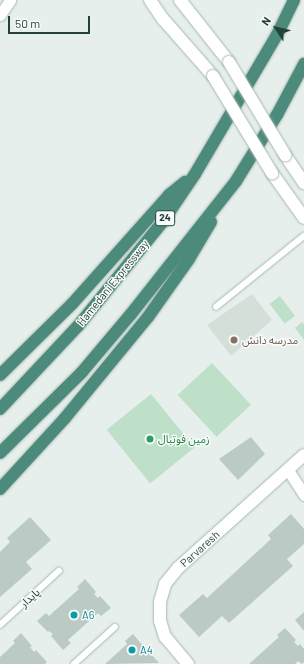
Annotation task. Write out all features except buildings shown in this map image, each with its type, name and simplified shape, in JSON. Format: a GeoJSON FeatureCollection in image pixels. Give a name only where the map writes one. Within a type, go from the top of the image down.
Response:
{"type":"FeatureCollection","features":[{"type":"Feature","properties":{"kind":"highway","name":"Hamedani Expressway"},"geometry":{"type":"LineString","coordinates":[[0,409],[78,326],[164,220],[195,174],[277,35],[294,0]]}},
{"type":"Feature","properties":{"kind":"highway"},"geometry":{"type":"LineString","coordinates":[[0,489],[65,418],[148,317],[190,259],[277,115],[304,64]]}},
{"type":"Feature","properties":{"kind":"highway"},"geometry":{"type":"LineString","coordinates":[[0,375],[72,304],[169,196],[195,174]]}},
{"type":"Feature","properties":{"kind":"highway"},"geometry":{"type":"LineString","coordinates":[[0,453],[82,372],[131,314],[236,181]]}},
{"type":"Feature","properties":{"kind":"street"},"geometry":{"type":"LineString","coordinates":[[0,15],[9,0]]}},
{"type":"Feature","properties":{"kind":"street"},"geometry":{"type":"LineString","coordinates":[[150,0],[163,19],[213,76],[272,172],[304,218]]}},
{"type":"Feature","properties":{"kind":"street"},"geometry":{"type":"LineString","coordinates":[[180,0],[229,62],[285,155],[304,183]]}},
{"type":"Feature","properties":{"kind":"street","name":"Parvaresh"},"geometry":{"type":"LineString","coordinates":[[188,664],[165,637],[160,621],[160,602],[165,584],[178,568],[304,456]]}},
{"type":"Feature","properties":{"kind":"street"},"geometry":{"type":"LineString","coordinates":[[288,470],[304,495]]}},
{"type":"Feature","properties":{"kind":"lane"},"geometry":{"type":"LineString","coordinates":[[216,307],[304,236]]}},
{"type":"Feature","properties":{"kind":"lane","name":"پایدار"},"geometry":{"type":"LineString","coordinates":[[0,625],[59,571]]}},
{"type":"Feature","properties":{"kind":"lane"},"geometry":{"type":"LineString","coordinates":[[74,664],[115,627]]}},
{"type":"Feature","properties":{"kind":"shaded area","name":"مدرسه دانش"},"geometry":{"type":"Polygon","coordinates":[[[252,294],[272,320],[231,356],[207,325],[252,294]]]}},
{"type":"Feature","properties":{"kind":"green space"},"geometry":{"type":"Polygon","coordinates":[[[280,296],[295,316],[285,324],[270,304],[280,296]]]}},
{"type":"Feature","properties":{"kind":"green space"},"geometry":{"type":"Polygon","coordinates":[[[302,322],[304,324],[304,340],[295,328],[302,322]]]}},
{"type":"Feature","properties":{"kind":"green space"},"geometry":{"type":"Polygon","coordinates":[[[212,363],[251,405],[217,437],[178,395],[212,363]]]}},
{"type":"Feature","properties":{"kind":"green space","name":"زمین فوتبال"},"geometry":{"type":"Polygon","coordinates":[[[151,394],[194,448],[150,483],[107,430],[151,394]]]}},
{"type":"Feature","properties":{"kind":"place","name":"مدرسه دانش"},"geometry":{"type":"Point","coordinates":[234,340]}},
{"type":"Feature","properties":{"kind":"place","name":"زمین فوتبال"},"geometry":{"type":"Point","coordinates":[150,439]}},
{"type":"Feature","properties":{"kind":"place","name":"A6"},"geometry":{"type":"Point","coordinates":[74,615]}},
{"type":"Feature","properties":{"kind":"place","name":"A4"},"geometry":{"type":"Point","coordinates":[132,650]}}]}
